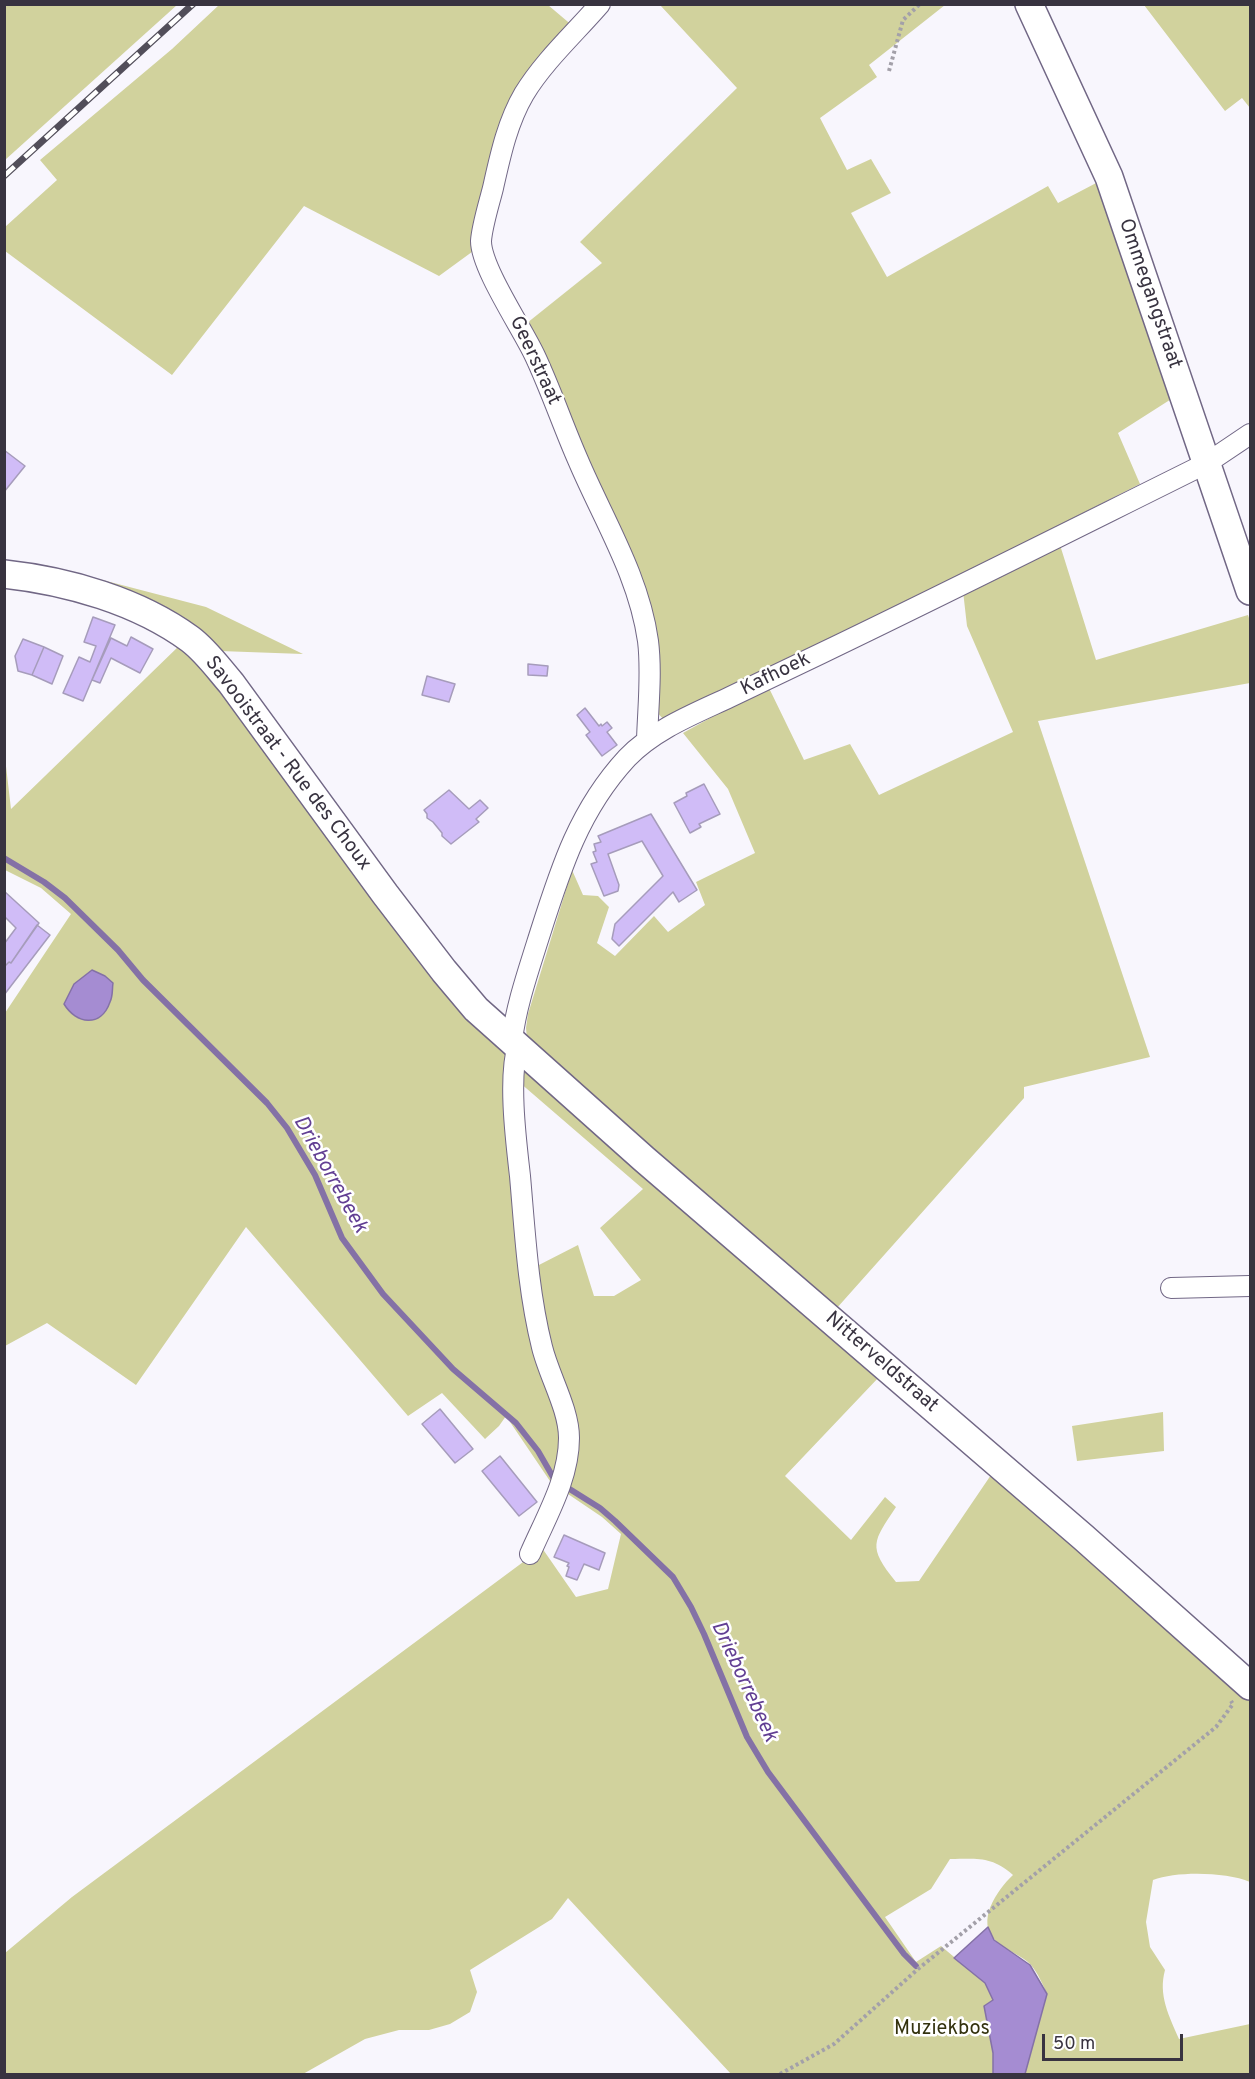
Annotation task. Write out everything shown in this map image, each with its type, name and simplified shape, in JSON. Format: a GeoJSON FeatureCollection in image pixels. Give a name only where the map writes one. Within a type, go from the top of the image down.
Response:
{"type":"FeatureCollection","features":[{"type":"Feature","properties":{"kind":"main road","name":"Ommegangstraat"},"geometry":{"type":"LineString","coordinates":[[1029,4],[1109,177],[1251,591]]}},
{"type":"Feature","properties":{"kind":"main road","name":"Savooistraat - Rue des Choux"},"geometry":{"type":"LineString","coordinates":[[4,574],[35,578],[111,599],[168,625],[191,640],[231,683],[444,971],[476,1009],[515,1043]]}},
{"type":"Feature","properties":{"kind":"main road","name":"Nitterveldstraat"},"geometry":{"type":"LineString","coordinates":[[515,1043],[644,1159],[1251,1686]]}},
{"type":"Feature","properties":{"kind":"street","name":"Geerstraat"},"geometry":{"type":"LineString","coordinates":[[600,4],[541,71],[524,94],[511,122],[499,160],[482,242],[486,265],[525,334],[578,460],[627,565],[640,602],[648,640],[650,668],[648,740]]}},
{"type":"Feature","properties":{"kind":"street","name":"Kafhoek"},"geometry":{"type":"LineString","coordinates":[[515,1043],[514,1020],[564,858],[598,792],[628,757],[648,740],[697,712],[837,646],[1207,463],[1251,434]]}},
{"type":"Feature","properties":{"kind":"street"},"geometry":{"type":"LineString","coordinates":[[515,1043],[515,1128],[531,1287],[543,1350],[566,1418],[569,1436],[568,1460],[560,1486],[530,1554]]}},
{"type":"Feature","properties":{"kind":"street"},"geometry":{"type":"LineString","coordinates":[[1171,1288],[1251,1286]]}},
{"type":"Feature","properties":{"kind":"path"},"geometry":{"type":"LineString","coordinates":[[889,71],[903,20],[920,4]]}},
{"type":"Feature","properties":{"kind":"path"},"geometry":{"type":"LineString","coordinates":[[780,2074],[834,2044],[918,1969],[1216,1727]]}},
{"type":"Feature","properties":{"kind":"green space"},"geometry":{"type":"Polygon","coordinates":[[[5,4],[177,4],[177,5],[5,160],[5,4]]]}},
{"type":"Feature","properties":{"kind":"green space"},"geometry":{"type":"Polygon","coordinates":[[[219,5],[548,5],[574,27],[523,79],[476,249],[439,276],[304,206],[172,375],[5,251],[5,227],[57,180],[40,160],[172,49],[219,5]]]}},
{"type":"Feature","properties":{"kind":"green space"},"geometry":{"type":"Polygon","coordinates":[[[660,5],[945,5],[869,65],[877,77],[820,118],[847,170],[871,159],[891,193],[851,213],[887,277],[1048,186],[1058,203],[1100,181],[1176,396],[1118,433],[1140,484],[793,660],[665,721],[653,708],[659,701],[656,697],[652,662],[527,323],[602,263],[580,242],[737,88],[660,5]]]}},
{"type":"Feature","properties":{"kind":"green space"},"geometry":{"type":"Polygon","coordinates":[[[1144,5],[1250,5],[1250,108],[1242,98],[1225,111],[1144,5]]]}},
{"type":"Feature","properties":{"kind":"green space"},"geometry":{"type":"Polygon","coordinates":[[[1060,545],[1096,660],[1248,615],[1250,621],[1250,683],[1038,721],[1150,1057],[1024,1087],[1024,1098],[836,1309],[527,1039],[528,1014],[572,870],[583,895],[598,896],[609,907],[597,943],[615,956],[654,916],[668,932],[705,905],[696,882],[755,853],[728,789],[683,733],[768,686],[804,760],[850,744],[879,795],[1013,732],[967,626],[963,591],[1060,545]]]}},
{"type":"Feature","properties":{"kind":"green space"},"geometry":{"type":"Polygon","coordinates":[[[45,565],[206,607],[303,654],[220,651],[46,574],[45,565]]]}},
{"type":"Feature","properties":{"kind":"green space"},"geometry":{"type":"Polygon","coordinates":[[[181,644],[195,653],[508,1055],[510,1114],[563,1433],[554,1487],[506,1416],[485,1439],[442,1393],[408,1416],[246,1227],[136,1385],[47,1323],[5,1346],[5,1013],[71,914],[41,888],[5,870],[4,749],[11,809],[181,644]]]}},
{"type":"Feature","properties":{"kind":"green space","name":"Muziekbos"},"geometry":{"type":"Polygon","coordinates":[[[520,1063],[880,1376],[785,1476],[851,1540],[885,1497],[896,1507],[882,1528],[876,1544],[881,1560],[896,1582],[919,1581],[993,1472],[1250,1672],[1250,1882],[1228,1876],[1202,1874],[1175,1875],[1153,1880],[1146,1922],[1150,1947],[1165,1970],[1164,1997],[1168,2014],[1179,2039],[1250,2024],[1250,2074],[1025,2074],[1047,1994],[1031,1965],[996,1941],[988,1925],[988,1916],[995,1897],[1013,1875],[998,1864],[984,1860],[950,1859],[931,1889],[885,1917],[916,1962],[941,1946],[985,1983],[993,2000],[984,2006],[993,2053],[993,2074],[731,2074],[568,1898],[552,1919],[470,1970],[477,1992],[470,2012],[450,2024],[429,2030],[399,2030],[365,2039],[303,2074],[5,2074],[5,1953],[72,1897],[542,1548],[576,1597],[608,1589],[621,1534],[602,1517],[565,1492],[575,1457],[547,1343],[535,1267],[578,1245],[594,1296],[614,1296],[641,1280],[600,1228],[643,1189],[519,1082],[520,1063]]]}},
{"type":"Feature","properties":{"kind":"green space"},"geometry":{"type":"Polygon","coordinates":[[[1163,1412],[1164,1451],[1077,1461],[1072,1426],[1163,1412]]]}},
{"type":"Feature","properties":{"kind":"shaded area"},"geometry":{"type":"Polygon","coordinates":[[[92,970],[113,983],[111,1000],[101,1016],[95,1019],[81,1019],[69,1011],[64,1004],[74,984],[92,970]]]}},
{"type":"Feature","properties":{"kind":"shaded area"},"geometry":{"type":"Polygon","coordinates":[[[988,1927],[994,1940],[1030,1965],[1047,1994],[1025,2074],[993,2074],[993,2053],[984,2006],[993,2000],[985,1983],[954,1958],[988,1927]]]}},
{"type":"Feature","properties":{"kind":"building"},"geometry":{"type":"Polygon","coordinates":[[[4,450],[25,466],[4,492],[4,450]]]}},
{"type":"Feature","properties":{"kind":"building"},"geometry":{"type":"Polygon","coordinates":[[[93,617],[115,625],[83,701],[63,693],[79,657],[90,662],[96,646],[84,642],[93,617]]]}},
{"type":"Feature","properties":{"kind":"building"},"geometry":{"type":"Polygon","coordinates":[[[131,637],[153,649],[140,673],[111,658],[100,683],[92,680],[111,638],[127,646],[131,637]]]}},
{"type":"Feature","properties":{"kind":"building"},"geometry":{"type":"Polygon","coordinates":[[[23,639],[44,647],[32,675],[18,671],[15,656],[23,639]]]}},
{"type":"Feature","properties":{"kind":"building"},"geometry":{"type":"Polygon","coordinates":[[[44,647],[63,656],[52,684],[32,675],[44,647]]]}},
{"type":"Feature","properties":{"kind":"building"},"geometry":{"type":"Polygon","coordinates":[[[528,664],[548,666],[547,676],[528,675],[528,664]]]}},
{"type":"Feature","properties":{"kind":"building"},"geometry":{"type":"Polygon","coordinates":[[[427,676],[455,684],[449,702],[422,695],[427,676]]]}},
{"type":"Feature","properties":{"kind":"building"},"geometry":{"type":"Polygon","coordinates":[[[585,708],[599,726],[607,722],[612,728],[607,732],[617,745],[602,756],[586,735],[590,732],[577,715],[585,708]]]}},
{"type":"Feature","properties":{"kind":"building"},"geometry":{"type":"Polygon","coordinates":[[[704,784],[720,814],[699,824],[701,827],[690,833],[674,803],[687,796],[686,793],[704,784]]]}},
{"type":"Feature","properties":{"kind":"building"},"geometry":{"type":"Polygon","coordinates":[[[449,790],[469,809],[480,800],[488,808],[476,819],[479,822],[451,844],[427,818],[424,810],[449,790]]]}},
{"type":"Feature","properties":{"kind":"building"},"geometry":{"type":"Polygon","coordinates":[[[651,814],[697,890],[679,902],[673,892],[619,946],[612,939],[615,924],[663,876],[642,841],[608,854],[619,885],[618,891],[604,896],[591,864],[597,862],[593,852],[596,851],[594,844],[601,842],[598,836],[651,814]]]}},
{"type":"Feature","properties":{"kind":"building"},"geometry":{"type":"Polygon","coordinates":[[[4,891],[39,923],[11,963],[9,962],[4,967],[4,944],[16,928],[4,916],[4,891]]]}},
{"type":"Feature","properties":{"kind":"building"},"geometry":{"type":"Polygon","coordinates":[[[37,925],[50,935],[4,995],[4,967],[9,962],[11,963],[37,925]]]}},
{"type":"Feature","properties":{"kind":"building"},"geometry":{"type":"Polygon","coordinates":[[[440,1409],[473,1449],[455,1463],[422,1424],[440,1409]]]}},
{"type":"Feature","properties":{"kind":"building"},"geometry":{"type":"Polygon","coordinates":[[[500,1456],[537,1502],[519,1516],[482,1471],[500,1456]]]}},
{"type":"Feature","properties":{"kind":"building"},"geometry":{"type":"Polygon","coordinates":[[[564,1535],[605,1553],[599,1570],[584,1564],[577,1580],[566,1576],[569,1563],[554,1557],[564,1535]]]}},
{"type":"Feature","properties":{"kind":"waterway","name":"Drieborrebeek"},"geometry":{"type":"LineString","coordinates":[[4,858],[44,882],[65,898],[118,950],[143,980],[267,1103],[287,1128],[315,1175],[342,1238],[383,1294],[453,1369],[516,1423],[538,1451],[553,1477]]}},
{"type":"Feature","properties":{"kind":"waterway","name":"Drieborrebeek"},"geometry":{"type":"LineString","coordinates":[[568,1488],[600,1508],[673,1577],[704,1634],[747,1737],[768,1772],[904,1954],[916,1966]]}},
{"type":"Feature","properties":{"kind":"railway"},"geometry":{"type":"LineString","coordinates":[[4,176],[193,4]]}}]}
